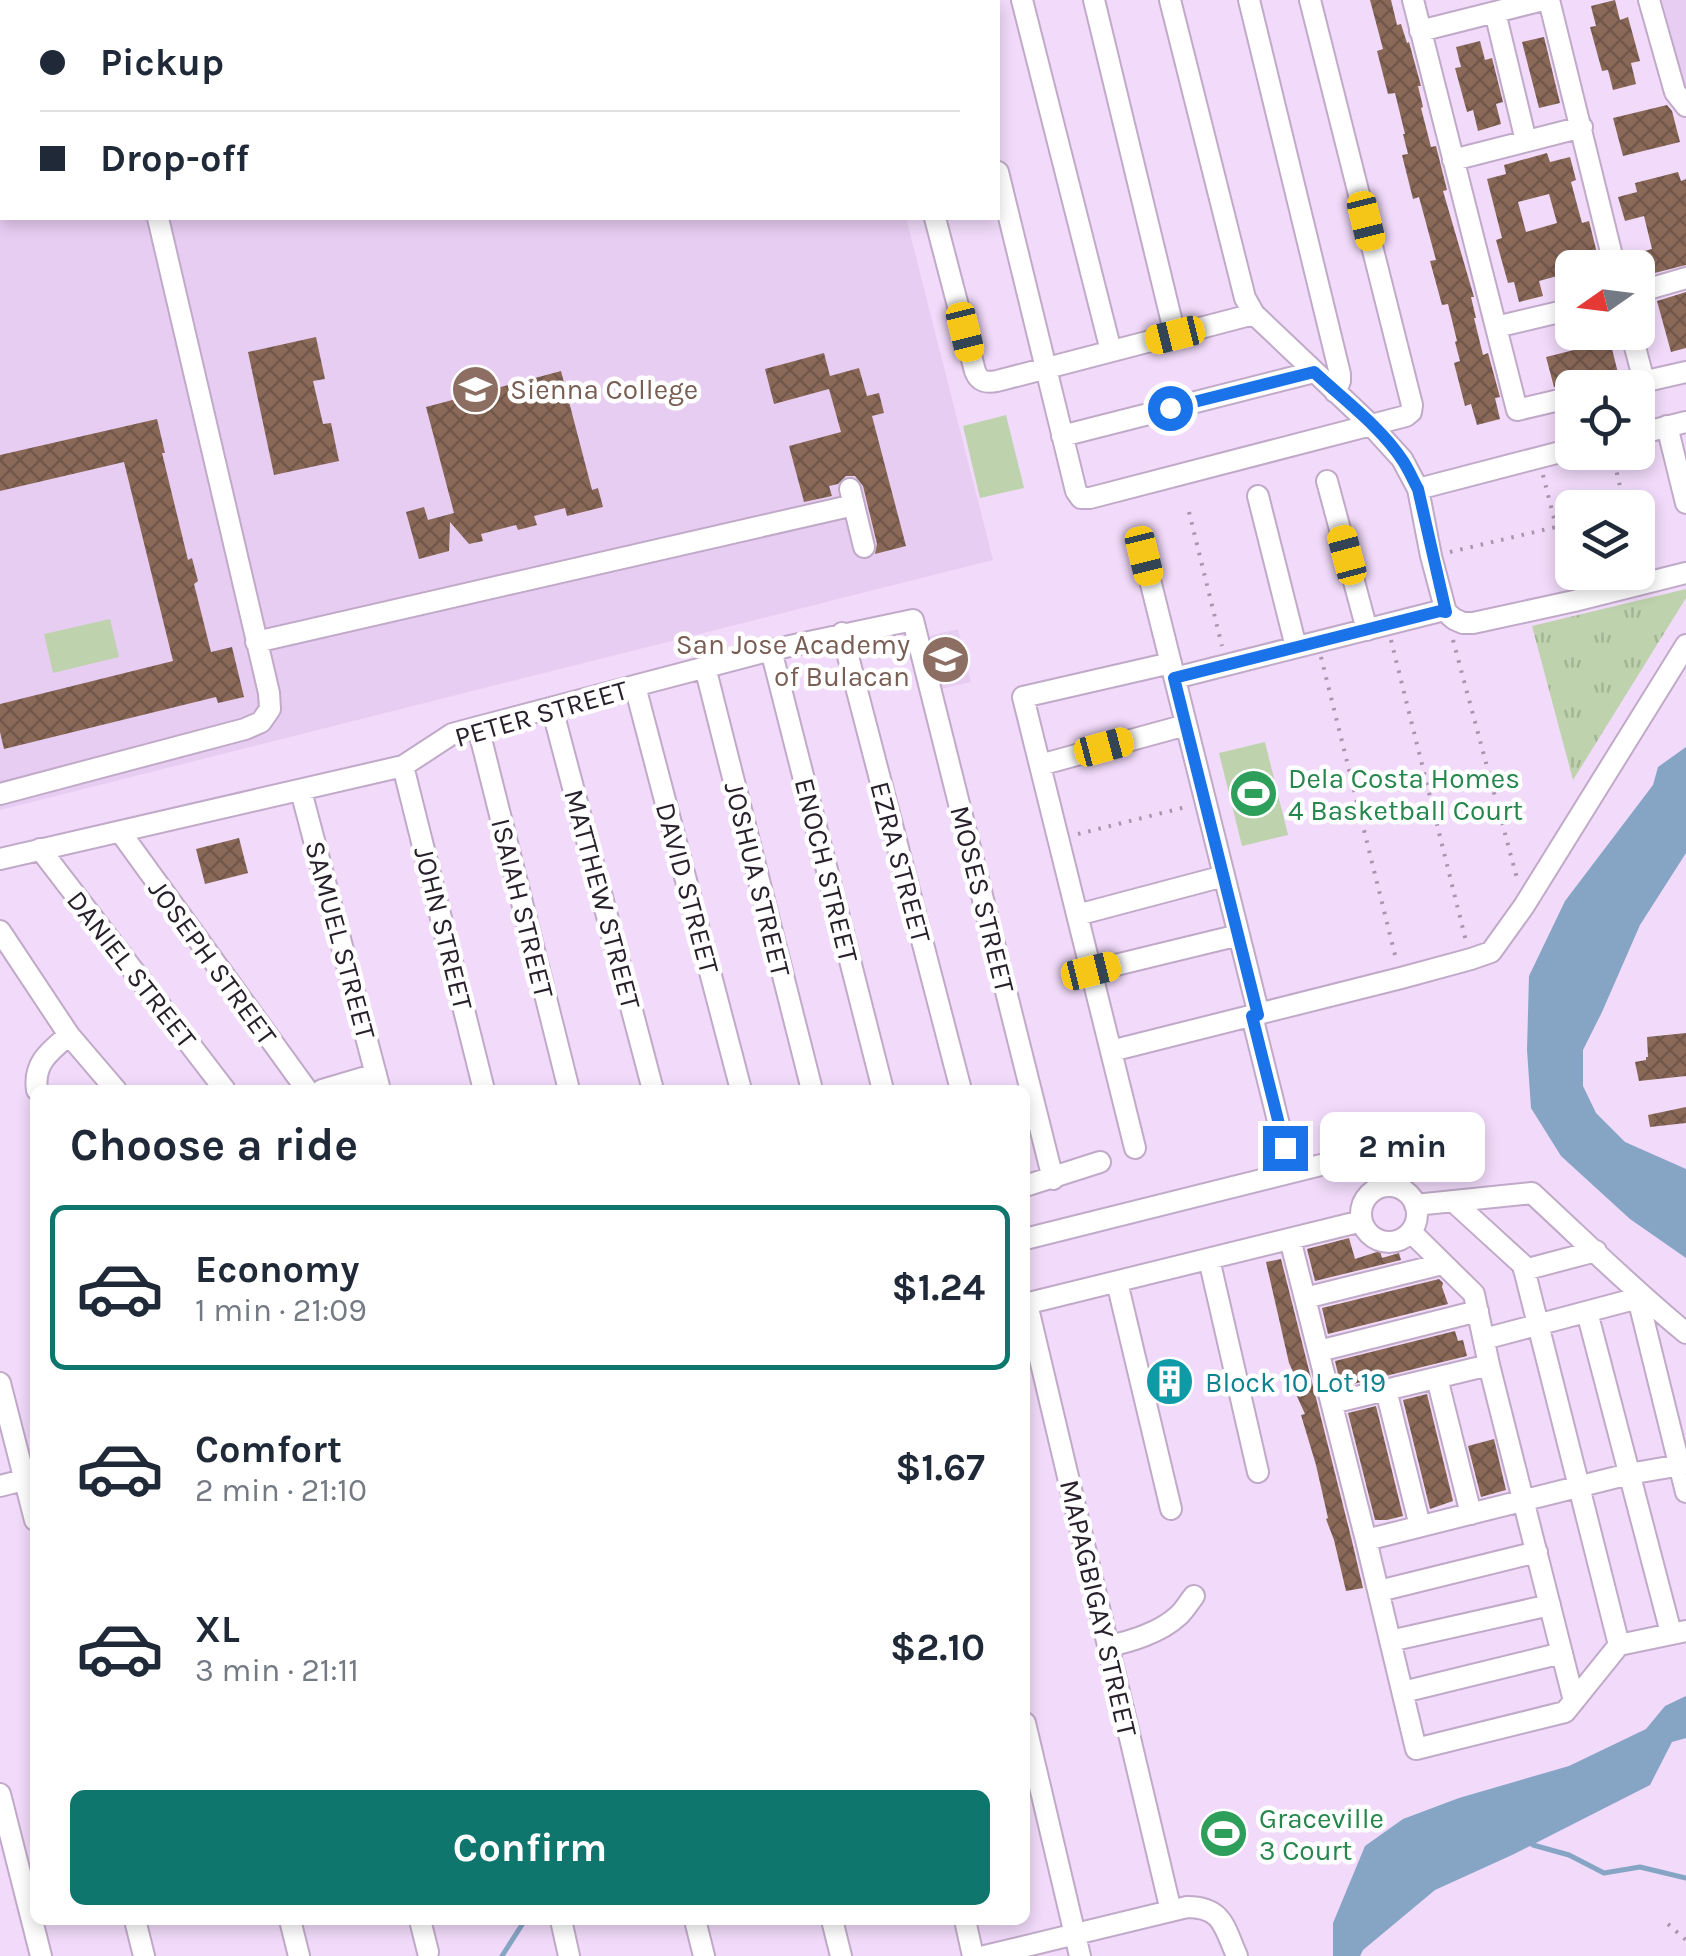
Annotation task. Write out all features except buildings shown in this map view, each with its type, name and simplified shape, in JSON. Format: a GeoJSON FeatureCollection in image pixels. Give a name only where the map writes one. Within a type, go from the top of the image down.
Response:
{"type":"FeatureCollection","features":[{"type":"Feature","properties":{"kind":"street"},"geometry":{"type":"LineString","coordinates":[[1022,0],[1111,351]]}},
{"type":"Feature","properties":{"kind":"street"},"geometry":{"type":"LineString","coordinates":[[1094,0],[1175,335]]}},
{"type":"Feature","properties":{"kind":"street"},"geometry":{"type":"LineString","coordinates":[[1170,0],[1245,298],[1254,314],[1402,458],[1418,489],[1446,612]]}},
{"type":"Feature","properties":{"kind":"street"},"geometry":{"type":"LineString","coordinates":[[1249,0],[1340,374],[1335,392]]}},
{"type":"Feature","properties":{"kind":"street"},"geometry":{"type":"LineString","coordinates":[[1000,181],[1044,368],[1081,498],[1406,416],[1412,406],[1310,0]]}},
{"type":"Feature","properties":{"kind":"street"},"geometry":{"type":"LineString","coordinates":[[1412,0],[1517,410],[1555,401]]}},
{"type":"Feature","properties":{"kind":"street"},"geometry":{"type":"LineString","coordinates":[[1420,30],[1546,0],[1611,250]]}},
{"type":"Feature","properties":{"kind":"street"},"geometry":{"type":"LineString","coordinates":[[1649,0],[1675,92],[1686,106]]}},
{"type":"Feature","properties":{"kind":"street"},"geometry":{"type":"LineString","coordinates":[[1495,12],[1526,141]]}},
{"type":"Feature","properties":{"kind":"street"},"geometry":{"type":"LineString","coordinates":[[1454,160],[1582,127]]}},
{"type":"Feature","properties":{"kind":"street"},"geometry":{"type":"LineString","coordinates":[[0,794],[245,729],[260,722],[270,709],[158,220]]}},
{"type":"Feature","properties":{"kind":"street"},"geometry":{"type":"LineString","coordinates":[[937,220],[978,378],[983,381],[997,381],[1254,314]]}},
{"type":"Feature","properties":{"kind":"street"},"geometry":{"type":"LineString","coordinates":[[1655,287],[1686,278]]}},
{"type":"Feature","properties":{"kind":"street"},"geometry":{"type":"LineString","coordinates":[[1496,328],[1555,313]]}},
{"type":"Feature","properties":{"kind":"street"},"geometry":{"type":"LineString","coordinates":[[1062,436],[1314,372]]}},
{"type":"Feature","properties":{"kind":"street"},"geometry":{"type":"LineString","coordinates":[[1655,379],[1686,372]]}},
{"type":"Feature","properties":{"kind":"street"},"geometry":{"type":"LineString","coordinates":[[1676,424],[1686,503]]}},
{"type":"Feature","properties":{"kind":"street"},"geometry":{"type":"LineString","coordinates":[[1418,489],[1555,453]]}},
{"type":"Feature","properties":{"kind":"street"},"geometry":{"type":"LineString","coordinates":[[1327,481],[1377,628]]}},
{"type":"Feature","properties":{"kind":"street"},"geometry":{"type":"LineString","coordinates":[[1258,496],[1296,647]]}},
{"type":"Feature","properties":{"kind":"street"},"geometry":{"type":"LineString","coordinates":[[256,642],[852,498],[864,546]]}},
{"type":"Feature","properties":{"kind":"street"},"geometry":{"type":"LineString","coordinates":[[1144,556],[1239,935],[1285,1148]]}},
{"type":"Feature","properties":{"kind":"street"},"geometry":{"type":"LineString","coordinates":[[1135,1148],[1023,698],[1173,670],[1226,665],[1440,611],[1473,623],[1686,574]]}},
{"type":"Feature","properties":{"kind":"street","name":"PETER STREET"},"geometry":{"type":"LineString","coordinates":[[0,859],[403,766],[452,734],[478,726],[772,650],[914,620]]}},
{"type":"Feature","properties":{"kind":"street","name":"MOSES STREET"},"geometry":{"type":"LineString","coordinates":[[914,620],[1030,1085]]}},
{"type":"Feature","properties":{"kind":"street","name":"EZRA STREET"},"geometry":{"type":"LineString","coordinates":[[842,633],[960,1085]]}},
{"type":"Feature","properties":{"kind":"street"},"geometry":{"type":"LineString","coordinates":[[1111,1051],[1491,952],[1524,906],[1686,645]]}},
{"type":"Feature","properties":{"kind":"street","name":"ENOCH STREET"},"geometry":{"type":"LineString","coordinates":[[772,650],[882,1085]]}},
{"type":"Feature","properties":{"kind":"street","name":"JOSHUA STREET"},"geometry":{"type":"LineString","coordinates":[[705,668],[811,1085]]}},
{"type":"Feature","properties":{"kind":"street","name":"DAVID STREET"},"geometry":{"type":"LineString","coordinates":[[634,686],[740,1085]]}},
{"type":"Feature","properties":{"kind":"street","name":"MATTHEW STREET"},"geometry":{"type":"LineString","coordinates":[[552,708],[653,1085]]}},
{"type":"Feature","properties":{"kind":"street","name":"ISAIAH STREET"},"geometry":{"type":"LineString","coordinates":[[478,726],[567,1085]]}},
{"type":"Feature","properties":{"kind":"street"},"geometry":{"type":"LineString","coordinates":[[1040,764],[1186,726]]}},
{"type":"Feature","properties":{"kind":"street","name":"JOHN STREET"},"geometry":{"type":"LineString","coordinates":[[403,766],[483,1085]]}},
{"type":"Feature","properties":{"kind":"street","name":"SAMUEL STREET"},"geometry":{"type":"LineString","coordinates":[[301,791],[378,1082]]}},
{"type":"Feature","properties":{"kind":"street","name":"JOSEPH STREET"},"geometry":{"type":"LineString","coordinates":[[120,833],[303,1085]]}},
{"type":"Feature","properties":{"kind":"street","name":"DANIEL STREET"},"geometry":{"type":"LineString","coordinates":[[40,849],[221,1085]]}},
{"type":"Feature","properties":{"kind":"street"},"geometry":{"type":"LineString","coordinates":[[1077,915],[1224,876]]}},
{"type":"Feature","properties":{"kind":"street"},"geometry":{"type":"LineString","coordinates":[[0,931],[69,1035],[112,1085]]}},
{"type":"Feature","properties":{"kind":"street"},"geometry":{"type":"LineString","coordinates":[[1091,971],[1239,935]]}},
{"type":"Feature","properties":{"kind":"street"},"geometry":{"type":"LineString","coordinates":[[37,1085],[40,1062],[69,1035]]}},
{"type":"Feature","properties":{"kind":"street","name":"MOSES STREET"},"geometry":{"type":"LineString","coordinates":[[1030,1086],[1053,1178]]}},
{"type":"Feature","properties":{"kind":"street"},"geometry":{"type":"LineString","coordinates":[[1030,1238],[1394,1148]]}},
{"type":"Feature","properties":{"kind":"street"},"geometry":{"type":"LineString","coordinates":[[1030,1185],[1100,1162]]}},
{"type":"Feature","properties":{"kind":"street"},"geometry":{"type":"LineString","coordinates":[[1389,1186],[1405,1191],[1415,1204],[1416,1224],[1398,1241],[1383,1242],[1370,1235],[1362,1222],[1367,1197],[1380,1188],[1389,1186]]}},
{"type":"Feature","properties":{"kind":"street"},"geometry":{"type":"LineString","coordinates":[[1415,1204],[1532,1193],[1596,1251],[1640,1298],[1686,1334]]}},
{"type":"Feature","properties":{"kind":"street"},"geometry":{"type":"LineString","coordinates":[[1454,1202],[1524,1270],[1620,1645]]}},
{"type":"Feature","properties":{"kind":"street"},"geometry":{"type":"LineString","coordinates":[[1030,1303],[1362,1222]]}},
{"type":"Feature","properties":{"kind":"street"},"geometry":{"type":"LineString","coordinates":[[1411,1232],[1474,1294],[1574,1701]]}},
{"type":"Feature","properties":{"kind":"street"},"geometry":{"type":"LineString","coordinates":[[1290,1239],[1416,1749],[1564,1712],[1620,1645],[1678,1632],[1629,1474],[1587,1312]]}},
{"type":"Feature","properties":{"kind":"street"},"geometry":{"type":"LineString","coordinates":[[1524,1270],[1596,1251]]}},
{"type":"Feature","properties":{"kind":"street"},"geometry":{"type":"LineString","coordinates":[[1209,1259],[1258,1472]]}},
{"type":"Feature","properties":{"kind":"street"},"geometry":{"type":"LineString","coordinates":[[1305,1298],[1442,1264]]}},
{"type":"Feature","properties":{"kind":"street"},"geometry":{"type":"LineString","coordinates":[[1117,1282],[1172,1509]]}},
{"type":"Feature","properties":{"kind":"street"},"geometry":{"type":"LineString","coordinates":[[1484,1339],[1640,1298]]}},
{"type":"Feature","properties":{"kind":"street"},"geometry":{"type":"LineString","coordinates":[[1640,1298],[1683,1464],[1686,1492]]}},
{"type":"Feature","properties":{"kind":"street"},"geometry":{"type":"LineString","coordinates":[[1319,1352],[1478,1311]]}},
{"type":"Feature","properties":{"kind":"street","name":"MAPAGBIGAY STREET"},"geometry":{"type":"LineString","coordinates":[[1030,1321],[1171,1911]]}},
{"type":"Feature","properties":{"kind":"street"},"geometry":{"type":"LineString","coordinates":[[1332,1403],[1489,1365]]}},
{"type":"Feature","properties":{"kind":"street"},"geometry":{"type":"LineString","coordinates":[[1436,1378],[1471,1514]]}},
{"type":"Feature","properties":{"kind":"street"},"geometry":{"type":"LineString","coordinates":[[0,1382],[30,1478],[0,1486]]}},
{"type":"Feature","properties":{"kind":"street"},"geometry":{"type":"LineString","coordinates":[[1386,1390],[1420,1526]]}},
{"type":"Feature","properties":{"kind":"street"},"geometry":{"type":"LineString","coordinates":[[1366,1540],[1683,1464]]}},
{"type":"Feature","properties":{"kind":"street"},"geometry":{"type":"LineString","coordinates":[[1378,1592],[1536,1552]]}},
{"type":"Feature","properties":{"kind":"street"},"geometry":{"type":"LineString","coordinates":[[1108,1646],[1126,1643],[1178,1616],[1194,1596]]}},
{"type":"Feature","properties":{"kind":"street"},"geometry":{"type":"LineString","coordinates":[[1390,1642],[1550,1605]]}},
{"type":"Feature","properties":{"kind":"street"},"geometry":{"type":"LineString","coordinates":[[1402,1692],[1562,1653]]}},
{"type":"Feature","properties":{"kind":"street"},"geometry":{"type":"LineString","coordinates":[[1030,1744],[1080,1956]]}},
{"type":"Feature","properties":{"kind":"street"},"geometry":{"type":"LineString","coordinates":[[0,1794],[30,1913]]}},
{"type":"Feature","properties":{"kind":"street"},"geometry":{"type":"LineString","coordinates":[[985,1956],[1200,1907],[1220,1919],[1237,1956]]}},
{"type":"Feature","properties":{"kind":"street"},"geometry":{"type":"LineString","coordinates":[[33,1925],[41,1956]]}},
{"type":"Feature","properties":{"kind":"street"},"geometry":{"type":"LineString","coordinates":[[136,1925],[144,1956]]}},
{"type":"Feature","properties":{"kind":"street"},"geometry":{"type":"LineString","coordinates":[[291,1925],[299,1956]]}},
{"type":"Feature","properties":{"kind":"street"},"geometry":{"type":"LineString","coordinates":[[421,1925],[428,1952]]}},
{"type":"Feature","properties":{"kind":"street"},"geometry":{"type":"LineString","coordinates":[[561,1925],[569,1956]]}},
{"type":"Feature","properties":{"kind":"street"},"geometry":{"type":"LineString","coordinates":[[696,1925],[704,1956]]}},
{"type":"Feature","properties":{"kind":"street"},"geometry":{"type":"LineString","coordinates":[[833,1925],[841,1956]]}},
{"type":"Feature","properties":{"kind":"street"},"geometry":{"type":"LineString","coordinates":[[966,1925],[973,1956]]}},
{"type":"Feature","properties":{"kind":"path"},"geometry":{"type":"LineString","coordinates":[[1539,456],[1555,523]]}},
{"type":"Feature","properties":{"kind":"path"},"geometry":{"type":"LineString","coordinates":[[1189,512],[1226,665]]}},
{"type":"Feature","properties":{"kind":"path"},"geometry":{"type":"LineString","coordinates":[[1431,556],[1555,527]]}},
{"type":"Feature","properties":{"kind":"path"},"geometry":{"type":"LineString","coordinates":[[1571,590],[1574,601]]}},
{"type":"Feature","properties":{"kind":"path"},"geometry":{"type":"LineString","coordinates":[[1446,612],[1524,906]]}},
{"type":"Feature","properties":{"kind":"path"},"geometry":{"type":"LineString","coordinates":[[1377,628],[1471,960]]}},
{"type":"Feature","properties":{"kind":"path"},"geometry":{"type":"LineString","coordinates":[[1317,641],[1401,978]]}},
{"type":"Feature","properties":{"kind":"path"},"geometry":{"type":"LineString","coordinates":[[1058,838],[1205,802]]}},
{"type":"Feature","properties":{"kind":"path"},"geometry":{"type":"LineString","coordinates":[[1668,1924],[1686,1940]]}},
{"type":"Feature","properties":{"kind":"shaded area"},"geometry":{"type":"Polygon","coordinates":[[[1662,0],[1686,0],[1686,88],[1679,66],[1662,0]]]}},
{"type":"Feature","properties":{"kind":"shaded area","name":"Sienna College"},"geometry":{"type":"Polygon","coordinates":[[[0,220],[907,220],[993,560],[0,810],[0,220]]]}},
{"type":"Feature","properties":{"kind":"shaded area","name":"San Jose Academy of Bulacan"},"geometry":{"type":"Polygon","coordinates":[[[958,629],[971,682],[932,691],[920,638],[958,629]]]}},
{"type":"Feature","properties":{"kind":"green space"},"geometry":{"type":"Polygon","coordinates":[[[1006,415],[1024,488],[980,498],[963,426],[1006,415]]]}},
{"type":"Feature","properties":{"kind":"green space"},"geometry":{"type":"Polygon","coordinates":[[[1686,589],[1686,598],[1573,780],[1532,626],[1686,589]]]}},
{"type":"Feature","properties":{"kind":"green space"},"geometry":{"type":"Polygon","coordinates":[[[110,619],[119,657],[53,673],[44,634],[110,619]]]}},
{"type":"Feature","properties":{"kind":"green space","name":"Dela Costa Homes 4 Basketball Court"},"geometry":{"type":"Polygon","coordinates":[[[1265,742],[1288,835],[1242,846],[1219,753],[1265,742]]]}},
{"type":"Feature","properties":{"kind":"water"},"geometry":{"type":"Polygon","coordinates":[[[1686,747],[1686,853],[1640,925],[1583,1050],[1583,1086],[1596,1113],[1625,1142],[1686,1169],[1686,1258],[1630,1219],[1561,1156],[1531,1108],[1527,1050],[1529,976],[1565,901],[1653,785],[1658,767],[1686,747]]]}},
{"type":"Feature","properties":{"kind":"water"},"geometry":{"type":"Polygon","coordinates":[[[1686,1696],[1686,1738],[1672,1742],[1650,1785],[1435,1890],[1360,1956],[1333,1956],[1333,1923],[1365,1846],[1403,1819],[1569,1766],[1646,1729],[1665,1706],[1686,1696]]]}},
{"type":"Feature","properties":{"kind":"waterway"},"geometry":{"type":"LineString","coordinates":[[1528,1841],[1569,1855],[1604,1873],[1640,1867],[1686,1878]]}},
{"type":"Feature","properties":{"kind":"waterway"},"geometry":{"type":"LineString","coordinates":[[502,1956],[522,1925]]}},
{"type":"Feature","properties":{"kind":"place","name":"Sienna College"},"geometry":{"type":"Point","coordinates":[475,389]}},
{"type":"Feature","properties":{"kind":"place","name":"San Jose Academy of Bulacan"},"geometry":{"type":"Point","coordinates":[945,660]}},
{"type":"Feature","properties":{"kind":"place","name":"Dela Costa Homes 4 Basketball Court"},"geometry":{"type":"Point","coordinates":[1253,794]}},
{"type":"Feature","properties":{"kind":"place","name":"Block 10 Lot 19"},"geometry":{"type":"Point","coordinates":[1170,1382]}},
{"type":"Feature","properties":{"kind":"place","name":"Graceville 3 Court"},"geometry":{"type":"Point","coordinates":[1224,1834]}},
{"type":"Feature","properties":{"kind":"route"},"geometry":{"type":"LineString","coordinates":[[1170,408],[1314,372],[1402,458],[1418,489],[1446,612],[1174,678],[1258,1015],[1252,1016],[1285,1148]]}}]}
